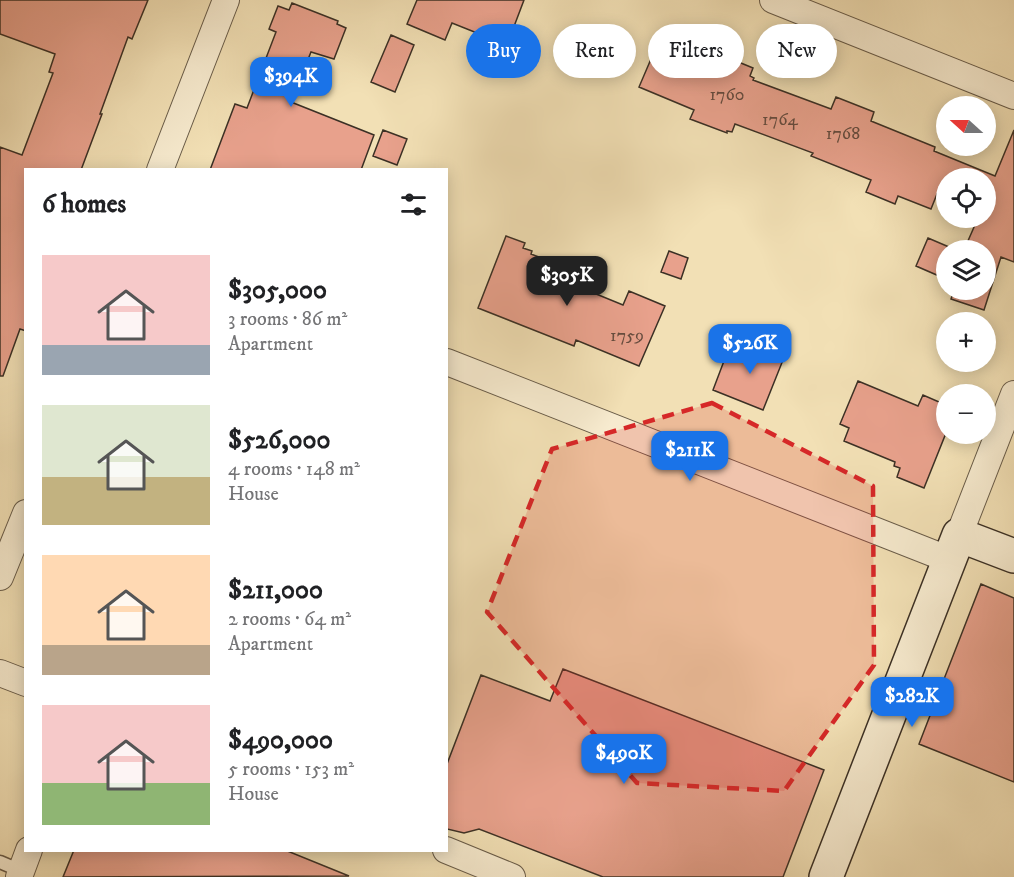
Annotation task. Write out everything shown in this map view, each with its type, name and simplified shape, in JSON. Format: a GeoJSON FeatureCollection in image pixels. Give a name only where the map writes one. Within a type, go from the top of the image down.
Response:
{"type":"FeatureCollection","features":[{"type":"Feature","properties":{"kind":"street"},"geometry":{"type":"LineString","coordinates":[[161,168],[226,0]]}},
{"type":"Feature","properties":{"kind":"street"},"geometry":{"type":"LineString","coordinates":[[773,0],[1014,96]]}},
{"type":"Feature","properties":{"kind":"street"},"geometry":{"type":"LineString","coordinates":[[448,362],[955,548],[1014,556]]}},
{"type":"Feature","properties":{"kind":"street"},"geometry":{"type":"LineString","coordinates":[[826,877],[1014,394]]}},
{"type":"Feature","properties":{"kind":"street"},"geometry":{"type":"LineString","coordinates":[[0,577],[24,518]]}},
{"type":"Feature","properties":{"kind":"street"},"geometry":{"type":"LineString","coordinates":[[0,673],[24,682]]}},
{"type":"Feature","properties":{"kind":"street"},"geometry":{"type":"LineString","coordinates":[[448,851],[512,877]]}},
{"type":"Feature","properties":{"kind":"lane"},"geometry":{"type":"LineString","coordinates":[[898,691],[934,705]]}},
{"type":"Feature","properties":{"kind":"highlighted area"},"geometry":{"type":"Polygon","coordinates":[[[712,403],[873,486],[874,665],[784,791],[637,783],[487,612],[552,449],[712,403]]]}},
{"type":"Feature","properties":{"kind":"building"},"geometry":{"type":"Polygon","coordinates":[[[0,0],[148,0],[132,39],[128,37],[82,168],[24,168],[24,330],[20,329],[3,376],[0,376],[0,147],[22,155],[53,73],[49,72],[55,54],[0,34],[0,0]]]}},
{"type":"Feature","properties":{"kind":"building"},"geometry":{"type":"Polygon","coordinates":[[[417,0],[524,0],[515,24],[466,24],[466,29],[452,23],[445,40],[407,24],[417,0]]]}},
{"type":"Feature","properties":{"kind":"building"},"geometry":{"type":"Polygon","coordinates":[[[292,3],[338,21],[337,24],[346,28],[334,59],[311,52],[291,102],[374,135],[362,168],[211,168],[235,104],[247,108],[276,32],[269,29],[278,6],[289,10],[292,3]]]}},
{"type":"Feature","properties":{"kind":"building"},"geometry":{"type":"Polygon","coordinates":[[[391,35],[414,45],[395,92],[371,82],[391,35]]]}},
{"type":"Feature","properties":{"kind":"building"},"geometry":{"type":"Polygon","coordinates":[[[744,64],[753,68],[750,76],[754,78],[753,80],[831,109],[836,97],[874,112],[871,121],[935,147],[936,156],[946,156],[975,168],[936,168],[936,196],[931,209],[898,196],[895,204],[866,192],[871,180],[811,156],[813,153],[735,124],[732,132],[727,131],[727,133],[690,119],[694,110],[639,87],[648,66],[648,78],[744,78],[744,64]]]}},
{"type":"Feature","properties":{"kind":"building"},"geometry":{"type":"Polygon","coordinates":[[[383,130],[407,139],[397,165],[373,156],[383,130]]]}},
{"type":"Feature","properties":{"kind":"building"},"geometry":{"type":"Polygon","coordinates":[[[1014,130],[1014,262],[1001,257],[996,273],[996,240],[968,240],[974,228],[996,228],[996,174],[1014,130]]]}},
{"type":"Feature","properties":{"kind":"building"},"geometry":{"type":"Polygon","coordinates":[[[506,236],[525,243],[523,248],[544,259],[540,271],[623,305],[629,291],[665,306],[639,366],[576,340],[574,346],[478,308],[506,236]]]}},
{"type":"Feature","properties":{"kind":"building"},"geometry":{"type":"Polygon","coordinates":[[[928,238],[936,241],[936,275],[916,266],[928,238]]]}},
{"type":"Feature","properties":{"kind":"building"},"geometry":{"type":"Polygon","coordinates":[[[669,251],[688,258],[681,279],[661,272],[669,251]]]}},
{"type":"Feature","properties":{"kind":"building"},"geometry":{"type":"Polygon","coordinates":[[[954,300],[987,300],[984,310],[954,300]]]}},
{"type":"Feature","properties":{"kind":"building"},"geometry":{"type":"Polygon","coordinates":[[[746,340],[785,355],[763,410],[713,390],[727,353],[739,358],[746,340]]]}},
{"type":"Feature","properties":{"kind":"building"},"geometry":{"type":"Polygon","coordinates":[[[858,381],[918,406],[923,395],[936,401],[936,444],[942,444],[924,488],[897,477],[900,468],[894,466],[895,462],[844,441],[849,428],[840,424],[858,381]]]}},
{"type":"Feature","properties":{"kind":"building"},"geometry":{"type":"Polygon","coordinates":[[[981,584],[1014,598],[1014,782],[919,744],[931,713],[936,713],[941,708],[942,703],[937,697],[981,584]]]}},
{"type":"Feature","properties":{"kind":"building"},"geometry":{"type":"Polygon","coordinates":[[[563,669],[824,770],[783,877],[603,877],[479,829],[464,833],[448,829],[448,761],[481,675],[550,701],[563,669]]]}},
{"type":"Feature","properties":{"kind":"building"},"geometry":{"type":"Polygon","coordinates":[[[73,852],[290,852],[349,876],[63,877],[73,852]]]}}]}
